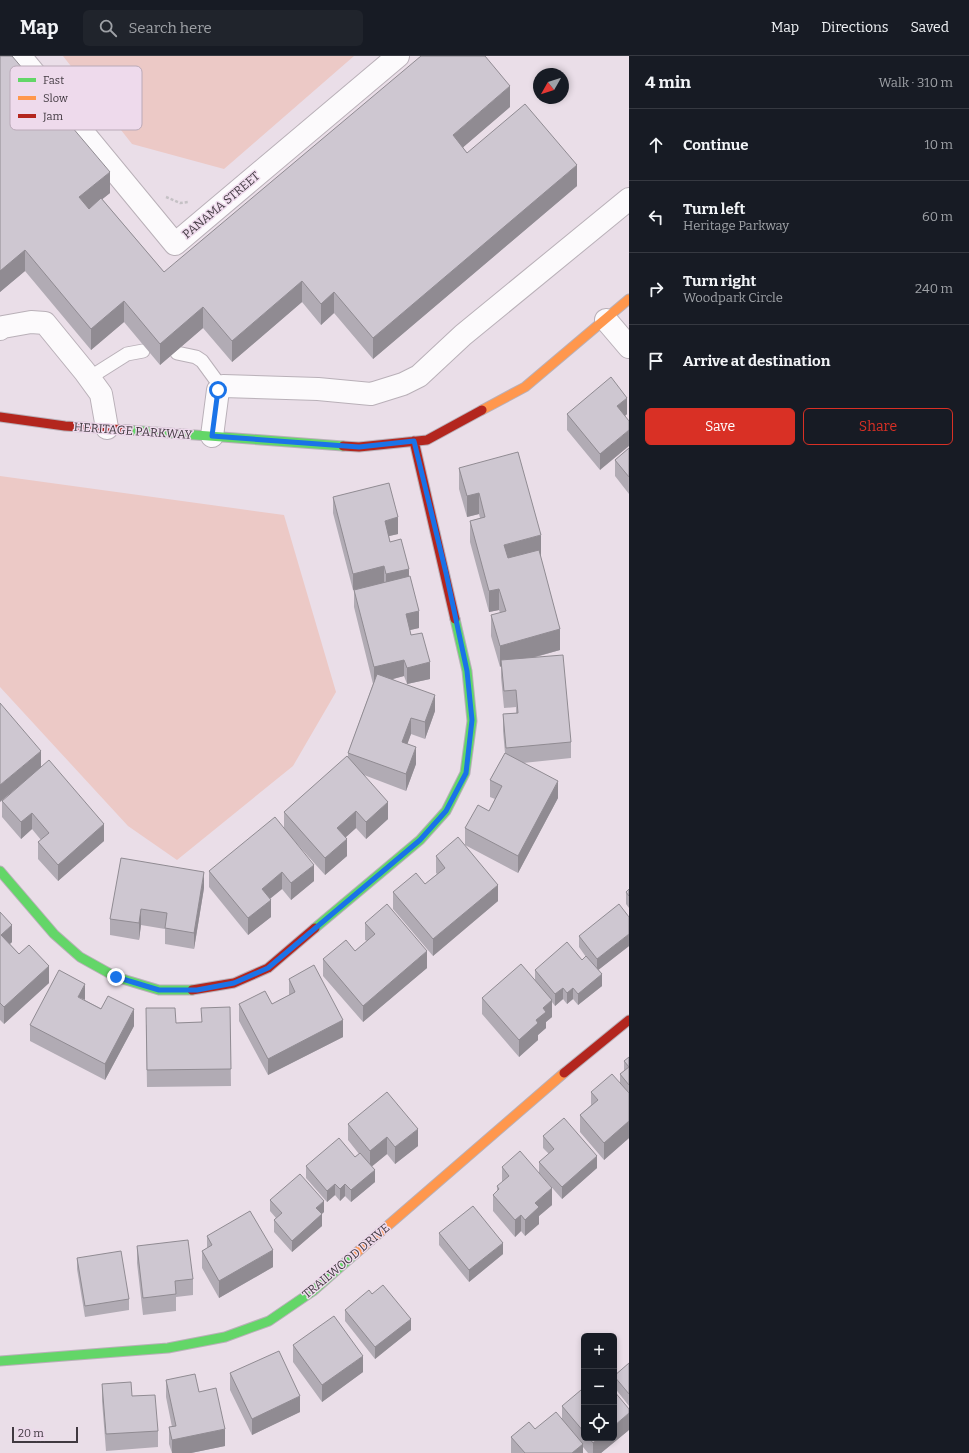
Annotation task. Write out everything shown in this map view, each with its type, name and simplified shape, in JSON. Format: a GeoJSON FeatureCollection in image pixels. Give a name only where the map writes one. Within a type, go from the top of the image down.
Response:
{"type":"FeatureCollection","features":[{"type":"Feature","properties":{"kind":"street","name":"PANAMA STREET"},"geometry":{"type":"LineString","coordinates":[[20,56],[28,66]]}},
{"type":"Feature","properties":{"kind":"street","name":"PANAMA STREET"},"geometry":{"type":"LineString","coordinates":[[81,130],[175,244],[398,56]]}},
{"type":"Feature","properties":{"kind":"street"},"geometry":{"type":"LineString","coordinates":[[212,436],[218,390],[223,386],[318,389],[370,394],[403,384],[419,376],[463,335],[629,199]]}},
{"type":"Feature","properties":{"kind":"street","name":"HERITAGE PARKWAY"},"geometry":{"type":"LineString","coordinates":[[0,417],[65,426],[359,447],[427,440],[525,387],[629,299]]}},
{"type":"Feature","properties":{"kind":"street"},"geometry":{"type":"LineString","coordinates":[[606,320],[629,346]]}},
{"type":"Feature","properties":{"kind":"street"},"geometry":{"type":"LineString","coordinates":[[0,329],[3,327],[31,322],[45,323],[101,394],[107,428]]}},
{"type":"Feature","properties":{"kind":"street"},"geometry":{"type":"LineString","coordinates":[[0,871],[54,934],[80,956],[116,977],[159,990],[197,990],[234,983],[268,968],[420,840],[446,811],[466,773],[472,720],[467,671],[446,573],[414,441]]}},
{"type":"Feature","properties":{"kind":"street","name":"TRAILWOOD DRIVE"},"geometry":{"type":"LineString","coordinates":[[0,1361],[168,1348],[225,1337],[269,1321],[313,1291],[550,1085],[629,1020]]}},
{"type":"Feature","properties":{"kind":"lane"},"geometry":{"type":"LineString","coordinates":[[89,378],[127,354],[143,351]]}},
{"type":"Feature","properties":{"kind":"lane"},"geometry":{"type":"LineString","coordinates":[[177,353],[196,357],[202,361],[221,387]]}},
{"type":"Feature","properties":{"kind":"path"},"geometry":{"type":"LineString","coordinates":[[165,197],[180,203],[186,203],[192,200]]}},
{"type":"Feature","properties":{"kind":"shaded area"},"geometry":{"type":"Polygon","coordinates":[[[63,56],[354,56],[224,169],[132,144],[121,130],[142,130],[142,66],[71,66],[63,56]]]}},
{"type":"Feature","properties":{"kind":"shaded area"},"geometry":{"type":"Polygon","coordinates":[[[0,476],[284,515],[336,692],[293,766],[177,860],[128,826],[0,687],[0,476]]]}},
{"type":"Feature","properties":{"kind":"building"},"geometry":{"type":"Polygon","coordinates":[[[0,56],[12,56],[20,66],[10,66],[10,130],[75,130],[110,172],[79,197],[89,209],[101,198],[164,272],[421,56],[485,56],[510,86],[453,135],[467,153],[525,104],[577,165],[373,338],[334,292],[321,304],[302,281],[232,341],[203,307],[160,344],[124,301],[91,329],[25,250],[0,271],[0,56]]]}},
{"type":"Feature","properties":{"kind":"building"},"geometry":{"type":"Polygon","coordinates":[[[611,377],[627,398],[617,406],[629,421],[629,430],[600,454],[567,414],[611,377]]]}},
{"type":"Feature","properties":{"kind":"building"},"geometry":{"type":"Polygon","coordinates":[[[629,448],[629,477],[615,460],[629,448]]]}},
{"type":"Feature","properties":{"kind":"building"},"geometry":{"type":"Polygon","coordinates":[[[518,452],[541,535],[504,545],[508,558],[539,550],[560,629],[500,646],[491,615],[506,611],[499,589],[489,591],[470,521],[485,517],[479,493],[467,496],[459,468],[518,452]]]}},
{"type":"Feature","properties":{"kind":"building"},"geometry":{"type":"Polygon","coordinates":[[[389,483],[398,517],[385,521],[390,542],[401,539],[409,569],[386,574],[384,566],[353,574],[333,497],[389,483]]]}},
{"type":"Feature","properties":{"kind":"building"},"geometry":{"type":"Polygon","coordinates":[[[410,576],[419,611],[406,614],[411,635],[422,633],[430,662],[407,668],[404,660],[374,667],[354,590],[410,576]]]}},
{"type":"Feature","properties":{"kind":"building"},"geometry":{"type":"Polygon","coordinates":[[[563,655],[571,742],[506,748],[503,714],[518,713],[516,690],[504,691],[501,660],[563,655]]]}},
{"type":"Feature","properties":{"kind":"building"},"geometry":{"type":"Polygon","coordinates":[[[377,674],[435,695],[425,722],[411,718],[402,742],[416,747],[406,774],[348,753],[377,674]]]}},
{"type":"Feature","properties":{"kind":"building"},"geometry":{"type":"Polygon","coordinates":[[[0,703],[41,751],[0,785],[0,703]]]}},
{"type":"Feature","properties":{"kind":"building"},"geometry":{"type":"Polygon","coordinates":[[[505,753],[558,781],[518,856],[465,828],[478,805],[489,811],[502,786],[490,780],[505,753]]]}},
{"type":"Feature","properties":{"kind":"building"},"geometry":{"type":"Polygon","coordinates":[[[347,756],[388,802],[366,822],[356,811],[337,828],[347,839],[325,858],[284,812],[347,756]]]}},
{"type":"Feature","properties":{"kind":"building"},"geometry":{"type":"Polygon","coordinates":[[[49,760],[104,824],[58,865],[38,842],[49,833],[32,813],[21,822],[2,801],[49,760]]]}},
{"type":"Feature","properties":{"kind":"building"},"geometry":{"type":"Polygon","coordinates":[[[275,817],[314,865],[291,883],[282,872],[262,889],[271,900],[248,918],[209,871],[275,817]]]}},
{"type":"Feature","properties":{"kind":"building"},"geometry":{"type":"Polygon","coordinates":[[[458,837],[498,885],[433,939],[393,892],[416,873],[425,884],[445,868],[436,856],[458,837]]]}},
{"type":"Feature","properties":{"kind":"building"},"geometry":{"type":"Polygon","coordinates":[[[121,858],[204,872],[194,933],[165,928],[167,913],[141,909],[139,923],[110,919],[121,858]]]}},
{"type":"Feature","properties":{"kind":"building"},"geometry":{"type":"Polygon","coordinates":[[[629,889],[629,896],[626,892],[629,889]]]}},
{"type":"Feature","properties":{"kind":"building"},"geometry":{"type":"Polygon","coordinates":[[[387,904],[427,951],[363,1006],[323,959],[346,940],[355,951],[375,934],[365,923],[387,904]]]}},
{"type":"Feature","properties":{"kind":"building"},"geometry":{"type":"Polygon","coordinates":[[[619,904],[629,917],[629,934],[597,959],[579,936],[619,904]]]}},
{"type":"Feature","properties":{"kind":"building"},"geometry":{"type":"Polygon","coordinates":[[[0,912],[12,925],[1,935],[19,954],[29,945],[49,966],[4,1007],[0,1003],[0,912]]]}},
{"type":"Feature","properties":{"kind":"building"},"geometry":{"type":"Polygon","coordinates":[[[567,942],[582,960],[586,956],[602,974],[578,994],[573,988],[567,993],[563,988],[555,994],[535,970],[567,942]]]}},
{"type":"Feature","properties":{"kind":"building"},"geometry":{"type":"Polygon","coordinates":[[[521,964],[552,1000],[543,1008],[546,1012],[536,1020],[538,1023],[519,1040],[482,998],[521,964]]]}},
{"type":"Feature","properties":{"kind":"building"},"geometry":{"type":"Polygon","coordinates":[[[314,965],[343,1020],[268,1059],[239,1004],[265,991],[272,1004],[295,992],[289,979],[314,965]]]}},
{"type":"Feature","properties":{"kind":"building"},"geometry":{"type":"Polygon","coordinates":[[[59,970],[85,984],[78,997],[101,1009],[108,996],[134,1009],[105,1064],[30,1025],[59,970]]]}},
{"type":"Feature","properties":{"kind":"building"},"geometry":{"type":"Polygon","coordinates":[[[230,1007],[231,1069],[147,1070],[146,1008],[175,1008],[176,1023],[202,1022],[201,1008],[230,1007]]]}},
{"type":"Feature","properties":{"kind":"building"},"geometry":{"type":"Polygon","coordinates":[[[629,1057],[629,1067],[624,1061],[629,1057]]]}},
{"type":"Feature","properties":{"kind":"building"},"geometry":{"type":"Polygon","coordinates":[[[629,1067],[629,1085],[620,1074],[629,1067]]]}},
{"type":"Feature","properties":{"kind":"building"},"geometry":{"type":"Polygon","coordinates":[[[612,1074],[629,1093],[629,1121],[604,1143],[580,1115],[598,1100],[591,1092],[612,1074]]]}},
{"type":"Feature","properties":{"kind":"building"},"geometry":{"type":"Polygon","coordinates":[[[387,1092],[418,1129],[395,1147],[387,1137],[370,1151],[348,1124],[387,1092]]]}},
{"type":"Feature","properties":{"kind":"building"},"geometry":{"type":"Polygon","coordinates":[[[564,1118],[597,1156],[562,1187],[539,1162],[554,1149],[543,1136],[564,1118]]]}},
{"type":"Feature","properties":{"kind":"building"},"geometry":{"type":"Polygon","coordinates":[[[339,1138],[355,1157],[360,1153],[375,1170],[351,1190],[345,1184],[340,1189],[335,1184],[327,1191],[306,1166],[339,1138]]]}},
{"type":"Feature","properties":{"kind":"building"},"geometry":{"type":"Polygon","coordinates":[[[520,1151],[552,1188],[535,1203],[539,1207],[525,1220],[521,1215],[515,1220],[493,1195],[499,1189],[497,1186],[509,1176],[502,1167],[520,1151]]]}},
{"type":"Feature","properties":{"kind":"building"},"geometry":{"type":"Polygon","coordinates":[[[300,1174],[324,1201],[316,1208],[322,1214],[292,1241],[274,1220],[282,1213],[270,1200],[300,1174]]]}},
{"type":"Feature","properties":{"kind":"building"},"geometry":{"type":"Polygon","coordinates":[[[473,1206],[503,1243],[469,1270],[439,1233],[473,1206]]]}},
{"type":"Feature","properties":{"kind":"building"},"geometry":{"type":"Polygon","coordinates":[[[250,1211],[273,1250],[219,1281],[202,1251],[212,1245],[207,1236],[250,1211]]]}},
{"type":"Feature","properties":{"kind":"building"},"geometry":{"type":"Polygon","coordinates":[[[188,1240],[193,1279],[175,1281],[176,1294],[143,1298],[137,1246],[188,1240]]]}},
{"type":"Feature","properties":{"kind":"building"},"geometry":{"type":"Polygon","coordinates":[[[121,1251],[129,1299],[85,1306],[77,1258],[121,1251]]]}},
{"type":"Feature","properties":{"kind":"building"},"geometry":{"type":"Polygon","coordinates":[[[383,1285],[411,1319],[375,1347],[345,1310],[369,1290],[372,1294],[383,1285]]]}},
{"type":"Feature","properties":{"kind":"building"},"geometry":{"type":"Polygon","coordinates":[[[334,1316],[363,1356],[322,1385],[293,1345],[334,1316]]]}},
{"type":"Feature","properties":{"kind":"building"},"geometry":{"type":"Polygon","coordinates":[[[279,1351],[300,1396],[252,1419],[230,1373],[279,1351]]]}},
{"type":"Feature","properties":{"kind":"building"},"geometry":{"type":"Polygon","coordinates":[[[629,1363],[629,1394],[617,1380],[617,1373],[629,1363]]]}},
{"type":"Feature","properties":{"kind":"building"},"geometry":{"type":"Polygon","coordinates":[[[195,1374],[199,1392],[216,1388],[225,1429],[172,1440],[169,1427],[176,1426],[166,1380],[195,1374]]]}},
{"type":"Feature","properties":{"kind":"building"},"geometry":{"type":"Polygon","coordinates":[[[131,1382],[132,1396],[155,1395],[158,1431],[106,1434],[102,1384],[131,1382]]]}},
{"type":"Feature","properties":{"kind":"building"},"geometry":{"type":"Polygon","coordinates":[[[581,1390],[581,1428],[562,1406],[581,1390]]]}},
{"type":"Feature","properties":{"kind":"building"},"geometry":{"type":"Polygon","coordinates":[[[617,1395],[629,1409],[629,1413],[617,1423],[617,1395]]]}},
{"type":"Feature","properties":{"kind":"building"},"geometry":{"type":"Polygon","coordinates":[[[556,1412],[583,1444],[572,1453],[525,1453],[511,1437],[529,1422],[535,1429],[556,1412]]]}},
{"type":"Feature","properties":{"kind":"traffic: fast"},"geometry":{"type":"LineString","coordinates":[[128,430],[343,446]]}},
{"type":"Feature","properties":{"kind":"traffic: fast"},"geometry":{"type":"LineString","coordinates":[[315,928],[420,840],[446,811],[465,773],[472,721],[467,671],[455,619]]}},
{"type":"Feature","properties":{"kind":"traffic: fast"},"geometry":{"type":"LineString","coordinates":[[0,871],[54,934],[80,957],[116,977],[159,990],[192,990]]}},
{"type":"Feature","properties":{"kind":"traffic: fast"},"geometry":{"type":"LineString","coordinates":[[0,1361],[168,1348],[225,1337],[269,1321],[313,1291],[355,1254]]}},
{"type":"Feature","properties":{"kind":"traffic: slow"},"geometry":{"type":"LineString","coordinates":[[482,410],[525,387],[629,299]]}},
{"type":"Feature","properties":{"kind":"traffic: slow"},"geometry":{"type":"LineString","coordinates":[[355,1254],[564,1073]]}},
{"type":"Feature","properties":{"kind":"traffic: jam"},"geometry":{"type":"LineString","coordinates":[[343,446],[359,447],[427,440],[482,410]]}},
{"type":"Feature","properties":{"kind":"traffic: jam"},"geometry":{"type":"LineString","coordinates":[[0,417],[65,426],[128,430]]}},
{"type":"Feature","properties":{"kind":"traffic: jam"},"geometry":{"type":"LineString","coordinates":[[414,441],[455,619]]}},
{"type":"Feature","properties":{"kind":"traffic: jam"},"geometry":{"type":"LineString","coordinates":[[192,990],[234,983],[268,968],[315,928]]}},
{"type":"Feature","properties":{"kind":"traffic: jam"},"geometry":{"type":"LineString","coordinates":[[564,1073],[629,1020]]}},
{"type":"Feature","properties":{"kind":"route"},"geometry":{"type":"LineString","coordinates":[[116,977],[159,990],[197,990],[234,983],[268,968],[420,840],[446,811],[466,773],[472,720],[467,671],[446,573],[414,441],[359,447],[212,436],[218,390]]}}]}
